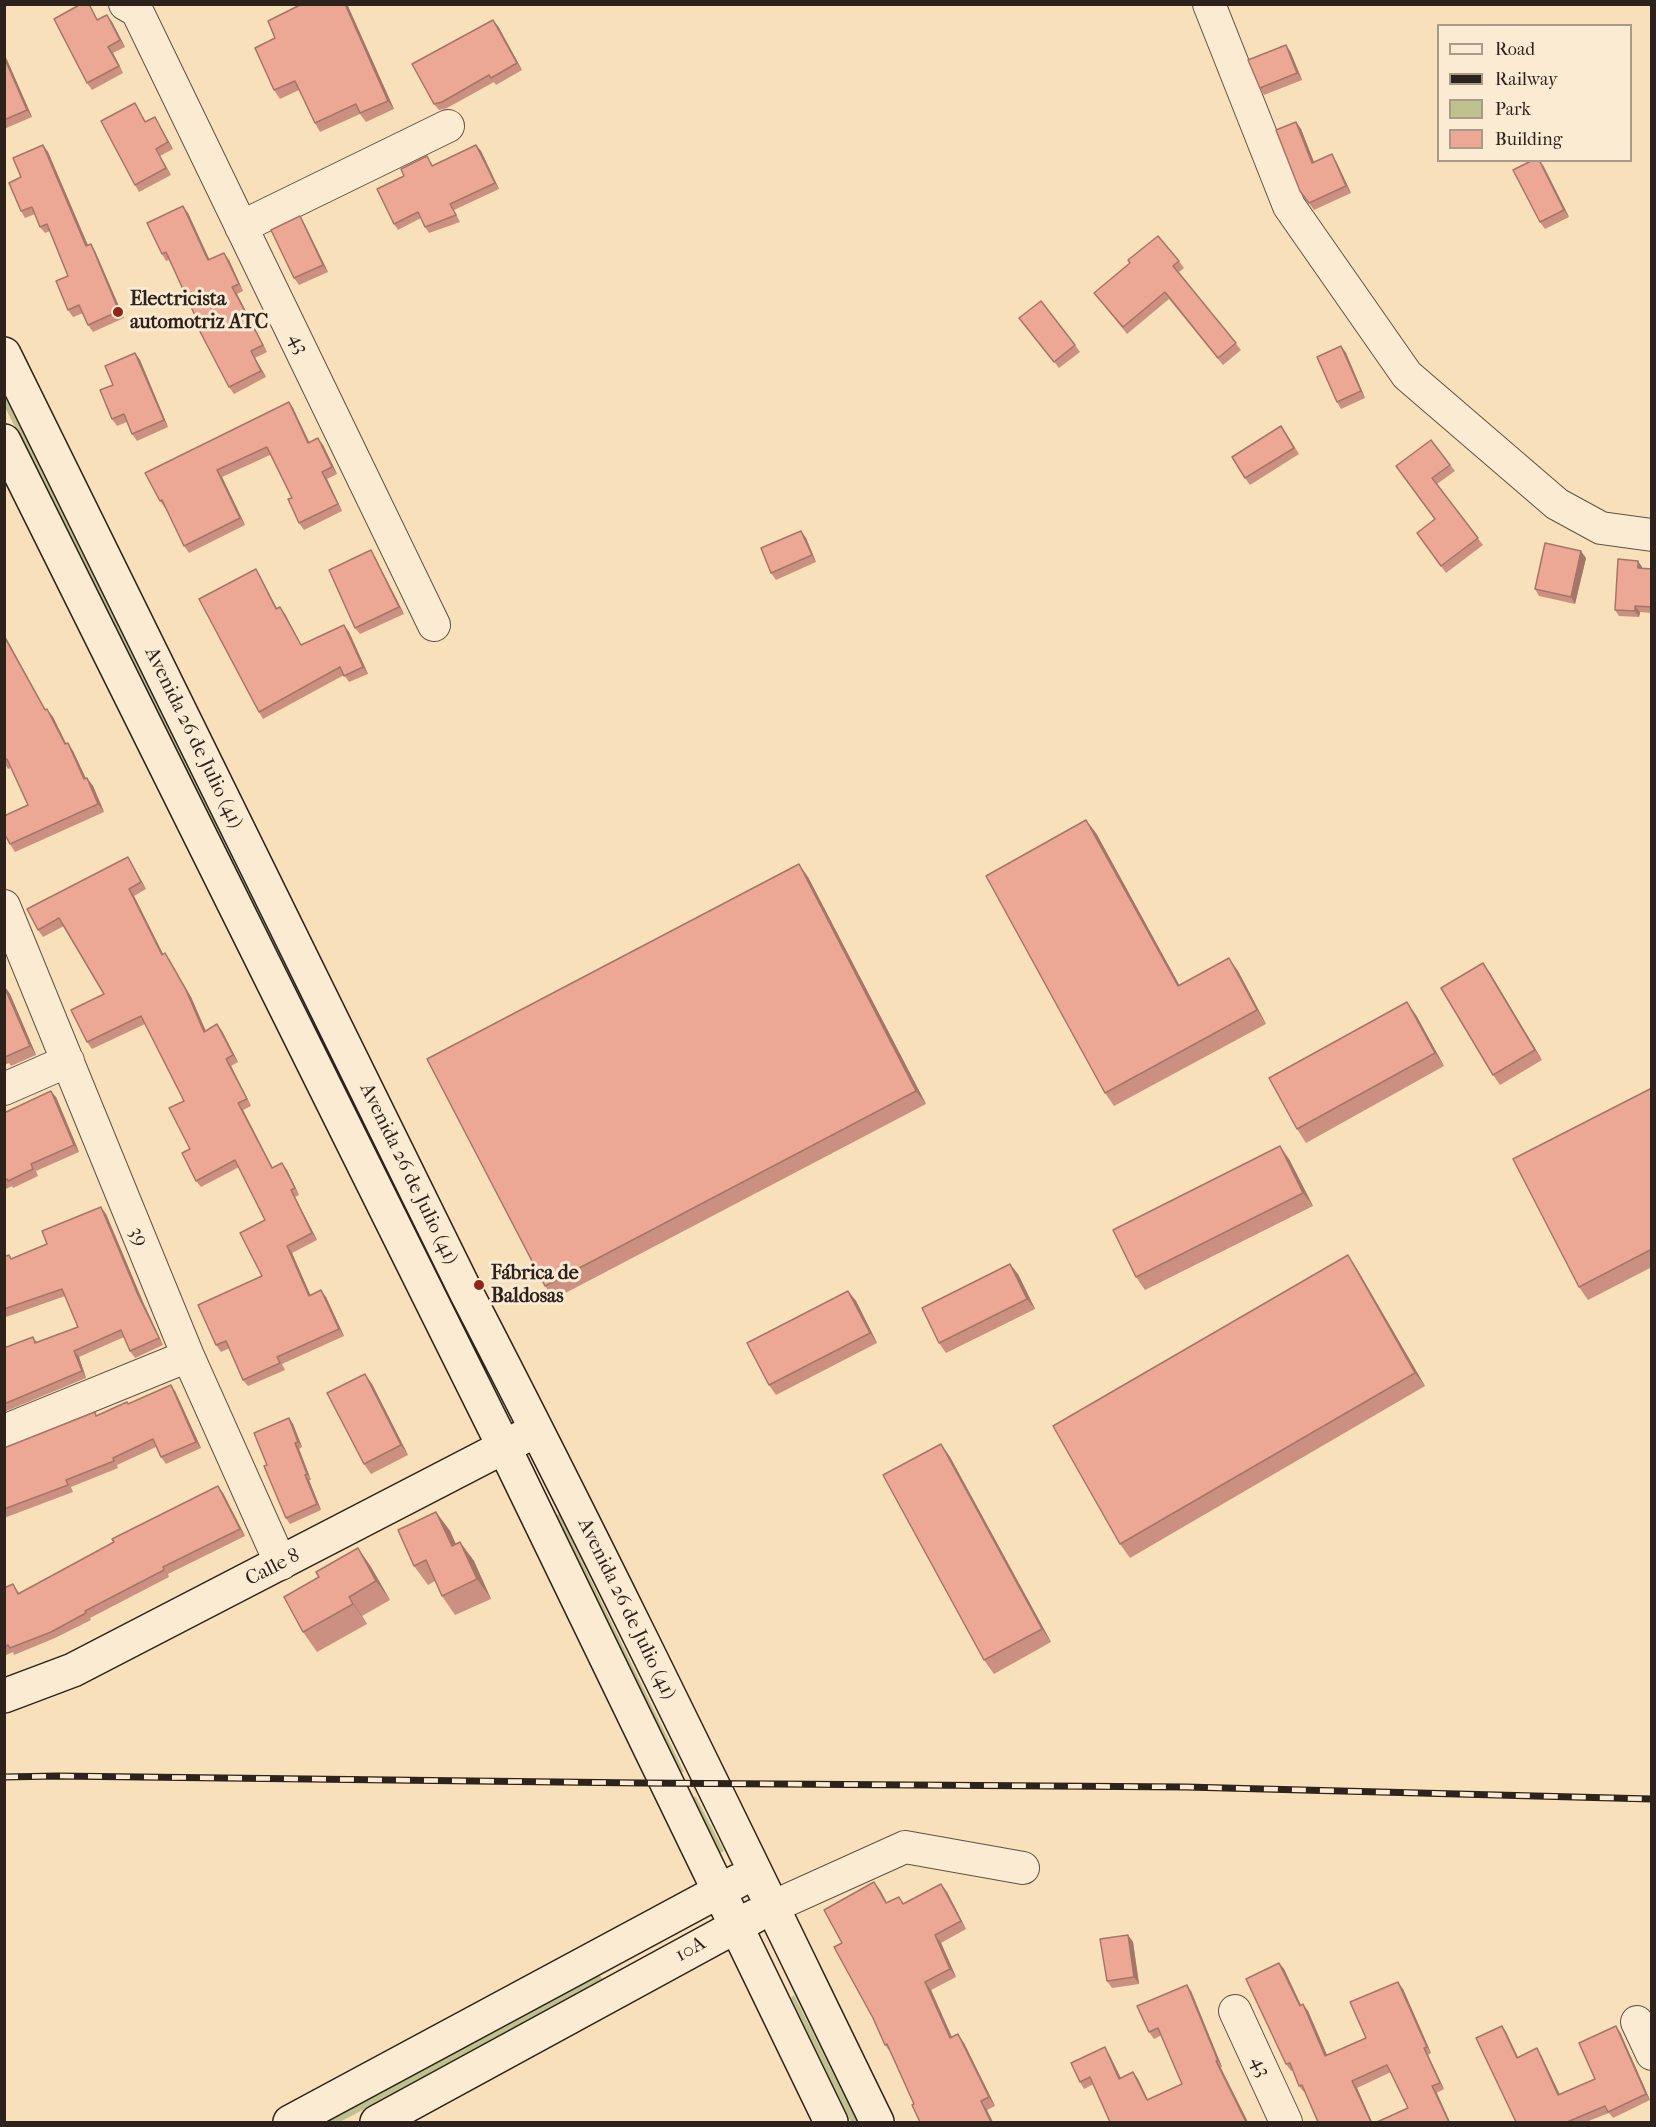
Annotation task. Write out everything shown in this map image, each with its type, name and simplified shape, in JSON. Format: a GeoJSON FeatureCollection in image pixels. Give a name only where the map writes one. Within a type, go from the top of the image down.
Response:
{"type":"FeatureCollection","features":[{"type":"Feature","properties":{"kind":"main road","name":"Avenida 26 de Julio (41)"},"geometry":{"type":"LineString","coordinates":[[4,354],[467,1294],[538,1430],[877,2122]]}},
{"type":"Feature","properties":{"kind":"main road","name":"Avenida 26 de Julio (41)"},"geometry":{"type":"LineString","coordinates":[[4,441],[504,1447],[831,2122]]}},
{"type":"Feature","properties":{"kind":"main road","name":"Calle 8"},"geometry":{"type":"LineString","coordinates":[[4,1696],[74,1670],[538,1430]]}},
{"type":"Feature","properties":{"kind":"main road","name":"10A"},"geometry":{"type":"LineString","coordinates":[[290,2122],[755,1872]]}},
{"type":"Feature","properties":{"kind":"main road","name":"10A"},"geometry":{"type":"LineString","coordinates":[[377,2122],[772,1907]]}},
{"type":"Feature","properties":{"kind":"street"},"geometry":{"type":"LineString","coordinates":[[1209,4],[1289,206],[1407,375],[1557,504],[1601,528],[1652,536]]}},
{"type":"Feature","properties":{"kind":"street","name":"43"},"geometry":{"type":"LineString","coordinates":[[137,7],[434,625]]}},
{"type":"Feature","properties":{"kind":"street"},"geometry":{"type":"LineString","coordinates":[[241,227],[448,126]]}},
{"type":"Feature","properties":{"kind":"street","name":"39"},"geometry":{"type":"LineString","coordinates":[[4,906],[188,1356],[281,1564]]}},
{"type":"Feature","properties":{"kind":"street"},"geometry":{"type":"LineString","coordinates":[[4,1089],[68,1061]]}},
{"type":"Feature","properties":{"kind":"street"},"geometry":{"type":"LineString","coordinates":[[4,1431],[188,1356]]}},
{"type":"Feature","properties":{"kind":"street","name":"10A"},"geometry":{"type":"LineString","coordinates":[[772,1907],[905,1847],[1023,1868]]}},
{"type":"Feature","properties":{"kind":"street","name":"43"},"geometry":{"type":"LineString","coordinates":[[1235,2011],[1286,2122]]}},
{"type":"Feature","properties":{"kind":"street"},"geometry":{"type":"LineString","coordinates":[[1636,2022],[1652,2054]]}},
{"type":"Feature","properties":{"kind":"green space"},"geometry":{"type":"Polygon","coordinates":[[[4,393],[485,1368],[482,1369],[5,407],[4,393]]]}},
{"type":"Feature","properties":{"kind":"green space"},"geometry":{"type":"Polygon","coordinates":[[[559,1514],[684,1772],[677,1771],[555,1516],[559,1514]]]}},
{"type":"Feature","properties":{"kind":"green space"},"geometry":{"type":"Polygon","coordinates":[[[689,1796],[696,1797],[724,1851],[718,1854],[689,1796]]]}},
{"type":"Feature","properties":{"kind":"green space"},"geometry":{"type":"Polygon","coordinates":[[[598,1972],[604,1982],[340,2122],[317,2122],[598,1972]]]}},
{"type":"Feature","properties":{"kind":"green space"},"geometry":{"type":"Polygon","coordinates":[[[794,1995],[857,2122],[851,2122],[791,1998],[794,1995]]]}},
{"type":"Feature","properties":{"kind":"building"},"geometry":{"type":"Polygon","coordinates":[[[81,4],[89,4],[97,20],[107,15],[120,40],[108,47],[119,66],[87,83],[54,19],[81,4]]]}},
{"type":"Feature","properties":{"kind":"building"},"geometry":{"type":"Polygon","coordinates":[[[302,4],[345,4],[388,101],[360,113],[356,104],[315,123],[295,81],[274,90],[255,48],[275,38],[268,21],[302,4]]]}},
{"type":"Feature","properties":{"kind":"building"},"geometry":{"type":"Polygon","coordinates":[[[493,20],[517,63],[491,78],[489,75],[442,102],[434,104],[412,64],[493,20]]]}},
{"type":"Feature","properties":{"kind":"building"},"geometry":{"type":"Polygon","coordinates":[[[1286,45],[1297,73],[1260,88],[1248,60],[1286,45]]]}},
{"type":"Feature","properties":{"kind":"building"},"geometry":{"type":"Polygon","coordinates":[[[4,57],[27,110],[4,120],[4,57]]]}},
{"type":"Feature","properties":{"kind":"building"},"geometry":{"type":"Polygon","coordinates":[[[135,103],[145,122],[155,117],[168,142],[156,149],[166,168],[135,185],[101,121],[135,103]]]}},
{"type":"Feature","properties":{"kind":"building"},"geometry":{"type":"Polygon","coordinates":[[[1296,122],[1312,163],[1332,154],[1346,186],[1309,203],[1300,191],[1276,130],[1296,122]]]}},
{"type":"Feature","properties":{"kind":"building"},"geometry":{"type":"Polygon","coordinates":[[[43,145],[86,246],[91,244],[119,311],[88,325],[79,305],[68,310],[56,281],[68,276],[47,224],[40,227],[32,207],[21,211],[9,183],[21,177],[13,158],[43,145]]]}},
{"type":"Feature","properties":{"kind":"building"},"geometry":{"type":"Polygon","coordinates":[[[476,145],[495,183],[450,204],[456,215],[425,227],[418,212],[394,224],[377,189],[404,176],[401,169],[427,156],[432,166],[476,145]]]}},
{"type":"Feature","properties":{"kind":"building"},"geometry":{"type":"Polygon","coordinates":[[[1529,162],[1540,162],[1564,210],[1540,222],[1513,170],[1529,162]]]}},
{"type":"Feature","properties":{"kind":"building"},"geometry":{"type":"Polygon","coordinates":[[[183,206],[208,260],[224,253],[239,284],[232,287],[263,345],[251,351],[261,371],[229,387],[196,324],[198,322],[166,252],[162,254],[147,223],[183,206]]]}},
{"type":"Feature","properties":{"kind":"building"},"geometry":{"type":"Polygon","coordinates":[[[300,216],[323,265],[294,278],[271,230],[300,216]]]}},
{"type":"Feature","properties":{"kind":"building"},"geometry":{"type":"Polygon","coordinates":[[[1158,236],[1179,261],[1173,266],[1236,343],[1218,358],[1165,292],[1123,327],[1094,293],[1130,263],[1128,260],[1158,236]]]}},
{"type":"Feature","properties":{"kind":"building"},"geometry":{"type":"Polygon","coordinates":[[[1041,301],[1075,345],[1054,362],[1019,318],[1041,301]]]}},
{"type":"Feature","properties":{"kind":"building"},"geometry":{"type":"Polygon","coordinates":[[[1341,346],[1361,391],[1337,402],[1317,357],[1341,346]]]}},
{"type":"Feature","properties":{"kind":"building"},"geometry":{"type":"Polygon","coordinates":[[[135,353],[164,420],[132,434],[124,414],[112,419],[100,390],[113,385],[105,366],[135,353]]]}},
{"type":"Feature","properties":{"kind":"building"},"geometry":{"type":"Polygon","coordinates":[[[289,402],[308,443],[318,438],[332,467],[322,472],[338,504],[299,523],[288,499],[292,498],[267,447],[217,470],[240,518],[184,546],[162,500],[160,501],[145,473],[289,402]]]}},
{"type":"Feature","properties":{"kind":"building"},"geometry":{"type":"Polygon","coordinates":[[[1281,426],[1294,448],[1245,478],[1232,457],[1281,426]]]}},
{"type":"Feature","properties":{"kind":"building"},"geometry":{"type":"Polygon","coordinates":[[[1431,440],[1450,465],[1432,478],[1478,538],[1441,566],[1417,533],[1435,519],[1396,466],[1431,440]]]}},
{"type":"Feature","properties":{"kind":"building"},"geometry":{"type":"Polygon","coordinates":[[[801,531],[812,555],[771,573],[761,548],[801,531]]]}},
{"type":"Feature","properties":{"kind":"building"},"geometry":{"type":"Polygon","coordinates":[[[1545,543],[1581,551],[1571,597],[1535,589],[1545,543]]]}},
{"type":"Feature","properties":{"kind":"building"},"geometry":{"type":"Polygon","coordinates":[[[371,550],[399,607],[355,628],[329,570],[371,550]]]}},
{"type":"Feature","properties":{"kind":"building"},"geometry":{"type":"Polygon","coordinates":[[[1618,559],[1638,561],[1638,568],[1652,569],[1652,607],[1635,606],[1635,611],[1615,610],[1618,559]]]}},
{"type":"Feature","properties":{"kind":"building"},"geometry":{"type":"Polygon","coordinates":[[[256,569],[276,609],[280,607],[301,645],[344,625],[363,667],[344,676],[340,667],[259,712],[199,599],[256,569]]]}},
{"type":"Feature","properties":{"kind":"building"},"geometry":{"type":"Polygon","coordinates":[[[4,636],[65,744],[68,743],[98,804],[10,844],[4,833],[4,816],[28,805],[7,759],[4,760],[4,636]]]}},
{"type":"Feature","properties":{"kind":"building"},"geometry":{"type":"Polygon","coordinates":[[[1086,820],[1178,986],[1229,958],[1257,1010],[1105,1093],[986,876],[1086,820]]]}},
{"type":"Feature","properties":{"kind":"building"},"geometry":{"type":"Polygon","coordinates":[[[128,857],[141,882],[129,889],[162,955],[165,953],[186,990],[204,1032],[217,1024],[233,1055],[226,1059],[247,1099],[238,1103],[272,1168],[282,1163],[295,1188],[291,1190],[312,1233],[287,1246],[309,1296],[321,1290],[339,1329],[277,1357],[280,1363],[243,1380],[226,1341],[216,1345],[198,1305],[262,1276],[240,1233],[265,1220],[235,1160],[196,1181],[182,1153],[190,1149],[169,1108],[184,1101],[141,1016],[87,1042],[71,1010],[104,994],[59,918],[38,930],[27,909],[128,857]]]}},
{"type":"Feature","properties":{"kind":"building"},"geometry":{"type":"Polygon","coordinates":[[[799,864],[916,1091],[545,1286],[427,1059],[799,864]]]}},
{"type":"Feature","properties":{"kind":"building"},"geometry":{"type":"Polygon","coordinates":[[[1483,963],[1535,1050],[1493,1075],[1441,988],[1483,963]]]}},
{"type":"Feature","properties":{"kind":"building"},"geometry":{"type":"Polygon","coordinates":[[[4,986],[30,1046],[5,1057],[4,1057],[4,986]]]}},
{"type":"Feature","properties":{"kind":"building"},"geometry":{"type":"Polygon","coordinates":[[[1407,1002],[1435,1053],[1297,1129],[1269,1078],[1407,1002]]]}},
{"type":"Feature","properties":{"kind":"building"},"geometry":{"type":"Polygon","coordinates":[[[1652,1088],[1652,1249],[1579,1287],[1513,1159],[1652,1088]]]}},
{"type":"Feature","properties":{"kind":"building"},"geometry":{"type":"Polygon","coordinates":[[[51,1091],[74,1145],[31,1164],[33,1169],[4,1181],[4,1113],[51,1091]]]}},
{"type":"Feature","properties":{"kind":"building"},"geometry":{"type":"Polygon","coordinates":[[[1280,1146],[1303,1193],[1136,1277],[1113,1230],[1280,1146]]]}},
{"type":"Feature","properties":{"kind":"building"},"geometry":{"type":"Polygon","coordinates":[[[101,1207],[159,1338],[130,1351],[121,1330],[74,1351],[82,1371],[4,1404],[4,1348],[33,1337],[35,1343],[78,1327],[62,1289],[4,1309],[4,1257],[9,1255],[11,1259],[47,1244],[42,1231],[101,1207]]]}},
{"type":"Feature","properties":{"kind":"building"},"geometry":{"type":"Polygon","coordinates":[[[1348,1255],[1415,1373],[1120,1544],[1053,1426],[1348,1255]]]}},
{"type":"Feature","properties":{"kind":"building"},"geometry":{"type":"Polygon","coordinates":[[[1010,1264],[1027,1299],[939,1343],[922,1308],[1010,1264]]]}},
{"type":"Feature","properties":{"kind":"building"},"geometry":{"type":"Polygon","coordinates":[[[848,1291],[870,1333],[769,1385],[747,1343],[848,1291]]]}},
{"type":"Feature","properties":{"kind":"building"},"geometry":{"type":"Polygon","coordinates":[[[365,1374],[401,1445],[364,1464],[327,1393],[365,1374]]]}},
{"type":"Feature","properties":{"kind":"building"},"geometry":{"type":"Polygon","coordinates":[[[171,1385],[196,1442],[161,1457],[153,1439],[113,1458],[114,1461],[66,1480],[68,1485],[4,1509],[4,1448],[95,1412],[96,1416],[127,1402],[128,1404],[171,1385]]]}},
{"type":"Feature","properties":{"kind":"building"},"geometry":{"type":"Polygon","coordinates":[[[289,1418],[298,1442],[295,1443],[307,1474],[305,1475],[317,1504],[286,1518],[264,1466],[267,1465],[254,1433],[289,1418]]]}},
{"type":"Feature","properties":{"kind":"building"},"geometry":{"type":"Polygon","coordinates":[[[941,1444],[1042,1629],[984,1660],[883,1475],[941,1444]]]}},
{"type":"Feature","properties":{"kind":"building"},"geometry":{"type":"Polygon","coordinates":[[[218,1486],[240,1529],[163,1567],[164,1570],[85,1611],[86,1613],[51,1632],[10,1648],[8,1645],[4,1647],[4,1588],[13,1584],[18,1594],[114,1542],[112,1539],[218,1486]]]}},
{"type":"Feature","properties":{"kind":"building"},"geometry":{"type":"Polygon","coordinates":[[[436,1512],[452,1546],[460,1542],[477,1579],[442,1596],[426,1560],[414,1566],[398,1530],[436,1512]]]}},
{"type":"Feature","properties":{"kind":"building"},"geometry":{"type":"Polygon","coordinates":[[[358,1548],[376,1581],[349,1597],[353,1604],[303,1632],[284,1597],[319,1577],[316,1572],[358,1548]]]}},
{"type":"Feature","properties":{"kind":"building"},"geometry":{"type":"Polygon","coordinates":[[[874,1882],[886,1903],[899,1897],[903,1904],[941,1884],[961,1921],[935,1935],[950,1969],[925,1982],[950,2038],[958,2034],[989,2097],[981,2101],[991,2122],[920,2122],[887,2044],[885,2045],[873,2018],[834,1947],[842,1943],[824,1910],[874,1882]]]}},
{"type":"Feature","properties":{"kind":"building"},"geometry":{"type":"Polygon","coordinates":[[[1128,1935],[1134,1977],[1107,1981],[1100,1939],[1128,1935]]]}},
{"type":"Feature","properties":{"kind":"building"},"geometry":{"type":"Polygon","coordinates":[[[1279,1963],[1300,2006],[1303,2004],[1325,2056],[1366,2038],[1350,2002],[1398,1982],[1427,2047],[1424,2048],[1440,2083],[1432,2086],[1449,2122],[1377,2122],[1408,2108],[1387,2065],[1352,2081],[1371,2122],[1318,2122],[1290,2063],[1286,2064],[1246,1979],[1279,1963]]]}},
{"type":"Feature","properties":{"kind":"building"},"geometry":{"type":"Polygon","coordinates":[[[1187,1985],[1218,2061],[1216,2061],[1246,2122],[1110,2122],[1090,2077],[1080,2082],[1071,2063],[1105,2047],[1119,2079],[1133,2072],[1147,2100],[1182,2084],[1158,2028],[1149,2032],[1137,2006],[1187,1985]]]}},
{"type":"Feature","properties":{"kind":"building"},"geometry":{"type":"Polygon","coordinates":[[[1502,2026],[1517,2058],[1537,2048],[1558,2095],[1595,2079],[1579,2043],[1616,2026],[1646,2094],[1608,2112],[1605,2106],[1567,2122],[1516,2122],[1476,2038],[1502,2026]]]}},
{"type":"Feature","properties":{"kind":"railway"},"geometry":{"type":"LineString","coordinates":[[4,1777],[1186,1787],[1652,1799]]}},
{"type":"Feature","properties":{"kind":"place","name":"Electricista automotriz ATC"},"geometry":{"type":"Point","coordinates":[118,312]}},
{"type":"Feature","properties":{"kind":"place","name":"Fábrica de Baldosas"},"geometry":{"type":"Point","coordinates":[479,1285]}}]}
